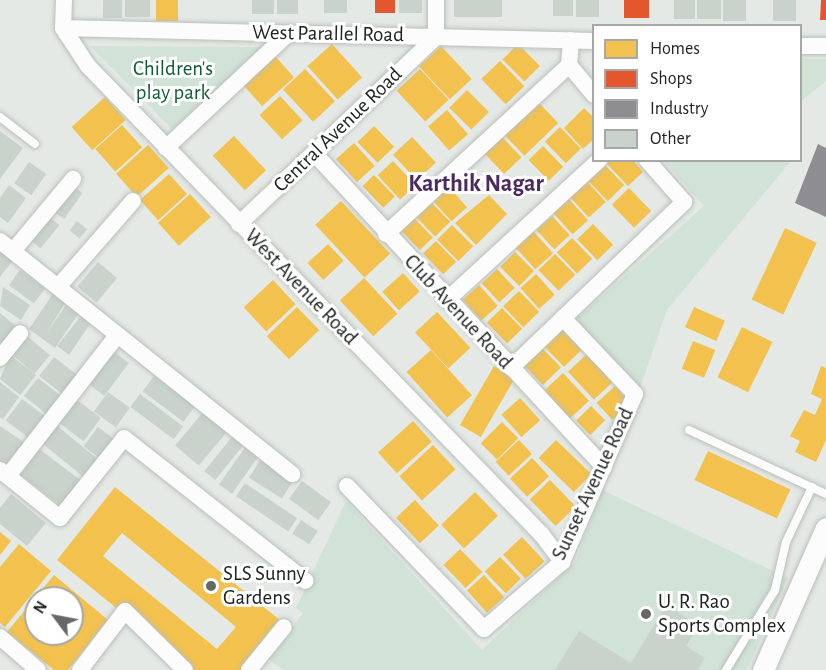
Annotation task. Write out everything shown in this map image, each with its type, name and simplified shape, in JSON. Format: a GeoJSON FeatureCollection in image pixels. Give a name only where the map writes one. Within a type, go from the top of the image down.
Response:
{"type":"FeatureCollection","features":[{"type":"Feature","properties":{"kind":"street"},"geometry":{"type":"LineString","coordinates":[[63,28],[64,0]]}},
{"type":"Feature","properties":{"kind":"street"},"geometry":{"type":"LineString","coordinates":[[436,0],[436,37]]}},
{"type":"Feature","properties":{"kind":"street","name":"West Parallel Road"},"geometry":{"type":"LineString","coordinates":[[63,28],[592,41]]}},
{"type":"Feature","properties":{"kind":"street","name":"West Avenue Road"},"geometry":{"type":"LineString","coordinates":[[63,28],[88,66],[542,535],[562,562]]}},
{"type":"Feature","properties":{"kind":"street"},"geometry":{"type":"LineString","coordinates":[[166,148],[289,33]]}},
{"type":"Feature","properties":{"kind":"street","name":"Central Avenue Road"},"geometry":{"type":"LineString","coordinates":[[239,224],[436,37]]}},
{"type":"Feature","properties":{"kind":"street"},"geometry":{"type":"LineString","coordinates":[[386,234],[569,65],[571,40]]}},
{"type":"Feature","properties":{"kind":"street"},"geometry":{"type":"LineString","coordinates":[[802,46],[826,46]]}},
{"type":"Feature","properties":{"kind":"street"},"geometry":{"type":"LineString","coordinates":[[569,65],[592,93]]}},
{"type":"Feature","properties":{"kind":"street","name":"Club Avenue Road"},"geometry":{"type":"LineString","coordinates":[[315,154],[386,234],[604,467]]}},
{"type":"Feature","properties":{"kind":"street"},"geometry":{"type":"LineString","coordinates":[[447,300],[597,162]]}},
{"type":"Feature","properties":{"kind":"street"},"geometry":{"type":"LineString","coordinates":[[511,368],[684,202],[649,162]]}},
{"type":"Feature","properties":{"kind":"street"},"geometry":{"type":"LineString","coordinates":[[73,179],[6,246],[58,287],[116,338],[292,474]]}},
{"type":"Feature","properties":{"kind":"street"},"geometry":{"type":"LineString","coordinates":[[58,287],[133,201]]}},
{"type":"Feature","properties":{"kind":"street","name":"Sunset Avenue Road"},"geometry":{"type":"LineString","coordinates":[[347,486],[484,629],[562,562],[635,394],[563,318]]}},
{"type":"Feature","properties":{"kind":"street"},"geometry":{"type":"LineString","coordinates":[[0,358],[20,333]]}},
{"type":"Feature","properties":{"kind":"street"},"geometry":{"type":"LineString","coordinates":[[116,338],[4,473],[60,518],[124,438],[306,581]]}},
{"type":"Feature","properties":{"kind":"street"},"geometry":{"type":"LineString","coordinates":[[763,670],[826,528]]}},
{"type":"Feature","properties":{"kind":"street"},"geometry":{"type":"LineString","coordinates":[[80,670],[125,611],[185,670]]}},
{"type":"Feature","properties":{"kind":"street"},"geometry":{"type":"LineString","coordinates":[[249,670],[284,627]]}},
{"type":"Feature","properties":{"kind":"street"},"geometry":{"type":"LineString","coordinates":[[0,638],[38,670]]}},
{"type":"Feature","properties":{"kind":"lane"},"geometry":{"type":"LineString","coordinates":[[0,117],[35,144]]}},
{"type":"Feature","properties":{"kind":"lane"},"geometry":{"type":"LineString","coordinates":[[689,430],[826,494]]}},
{"type":"Feature","properties":{"kind":"lane"},"geometry":{"type":"LineString","coordinates":[[726,670],[775,590],[786,542],[812,488]]}},
{"type":"Feature","properties":{"kind":"green space","name":"Children's play park"},"geometry":{"type":"Polygon","coordinates":[[[90,46],[263,47],[172,129],[90,46]]]}},
{"type":"Feature","properties":{"kind":"green space"},"geometry":{"type":"Polygon","coordinates":[[[802,59],[826,59],[826,81],[802,100],[802,59]]]}},
{"type":"Feature","properties":{"kind":"green space"},"geometry":{"type":"Polygon","coordinates":[[[665,162],[790,162],[667,310],[639,391],[574,321],[704,206],[665,162]]]}},
{"type":"Feature","properties":{"kind":"green space","name":"U. R. Rao Sports Complex"},"geometry":{"type":"Polygon","coordinates":[[[602,490],[788,578],[747,670],[284,670],[268,659],[303,613],[296,608],[346,501],[482,650],[576,561],[602,490]]]}},
{"type":"Feature","properties":{"kind":"building: Homes"},"geometry":{"type":"Polygon","coordinates":[[[156,0],[178,0],[178,21],[156,21],[156,0]]]}},
{"type":"Feature","properties":{"kind":"building: Homes"},"geometry":{"type":"Polygon","coordinates":[[[332,44],[362,77],[338,100],[307,66],[332,44]]]}},
{"type":"Feature","properties":{"kind":"building: Homes"},"geometry":{"type":"Polygon","coordinates":[[[518,44],[540,66],[524,81],[502,60],[518,44]]]}},
{"type":"Feature","properties":{"kind":"building: Homes"},"geometry":{"type":"Polygon","coordinates":[[[441,46],[472,79],[450,99],[419,66],[441,46]]]}},
{"type":"Feature","properties":{"kind":"building: Homes"},"geometry":{"type":"Polygon","coordinates":[[[274,55],[294,77],[262,106],[242,84],[274,55]]]}},
{"type":"Feature","properties":{"kind":"building: Homes"},"geometry":{"type":"Polygon","coordinates":[[[500,61],[524,86],[506,104],[481,79],[500,61]]]}},
{"type":"Feature","properties":{"kind":"building: Homes"},"geometry":{"type":"Polygon","coordinates":[[[305,69],[335,101],[313,122],[283,89],[305,69]]]}},
{"type":"Feature","properties":{"kind":"building: Homes"},"geometry":{"type":"Polygon","coordinates":[[[420,69],[449,100],[425,122],[397,91],[420,69]]]}},
{"type":"Feature","properties":{"kind":"building: Homes"},"geometry":{"type":"Polygon","coordinates":[[[467,90],[489,112],[471,130],[449,108],[467,90]]]}},
{"type":"Feature","properties":{"kind":"building: Homes"},"geometry":{"type":"Polygon","coordinates":[[[280,96],[303,120],[282,139],[260,115],[280,96]]]}},
{"type":"Feature","properties":{"kind":"building: Homes"},"geometry":{"type":"Polygon","coordinates":[[[105,97],[126,120],[92,150],[72,127],[105,97]]]}},
{"type":"Feature","properties":{"kind":"building: Homes"},"geometry":{"type":"Polygon","coordinates":[[[536,100],[558,123],[524,156],[502,133],[536,100]]]}},
{"type":"Feature","properties":{"kind":"building: Homes"},"geometry":{"type":"Polygon","coordinates":[[[584,108],[592,116],[592,141],[583,149],[564,128],[584,108]]]}},
{"type":"Feature","properties":{"kind":"building: Homes"},"geometry":{"type":"Polygon","coordinates":[[[447,110],[468,134],[449,151],[428,126],[447,110]]]}},
{"type":"Feature","properties":{"kind":"building: Homes"},"geometry":{"type":"Polygon","coordinates":[[[122,125],[142,147],[115,171],[95,149],[122,125]]]}},
{"type":"Feature","properties":{"kind":"building: Homes"},"geometry":{"type":"Polygon","coordinates":[[[374,126],[394,147],[378,163],[357,142],[374,126]]]}},
{"type":"Feature","properties":{"kind":"building: Homes"},"geometry":{"type":"Polygon","coordinates":[[[560,127],[581,149],[566,163],[545,142],[560,127]]]}},
{"type":"Feature","properties":{"kind":"building: Homes"},"geometry":{"type":"Polygon","coordinates":[[[234,136],[266,170],[245,190],[213,156],[234,136]]]}},
{"type":"Feature","properties":{"kind":"building: Homes"},"geometry":{"type":"Polygon","coordinates":[[[412,137],[436,163],[417,180],[393,155],[412,137]]]}},
{"type":"Feature","properties":{"kind":"building: Homes"},"geometry":{"type":"Polygon","coordinates":[[[502,137],[521,157],[504,174],[485,154],[502,137]]]}},
{"type":"Feature","properties":{"kind":"building: Homes"},"geometry":{"type":"Polygon","coordinates":[[[354,143],[375,166],[357,182],[336,159],[354,143]]]}},
{"type":"Feature","properties":{"kind":"building: Homes"},"geometry":{"type":"Polygon","coordinates":[[[148,145],[169,168],[137,197],[116,174],[148,145]]]}},
{"type":"Feature","properties":{"kind":"building: Homes"},"geometry":{"type":"Polygon","coordinates":[[[543,146],[563,167],[549,181],[529,160],[543,146]]]}},
{"type":"Feature","properties":{"kind":"building: Homes"},"geometry":{"type":"Polygon","coordinates":[[[393,161],[416,185],[400,199],[378,175],[393,161]]]}},
{"type":"Feature","properties":{"kind":"building: Homes"},"geometry":{"type":"Polygon","coordinates":[[[602,162],[624,185],[608,201],[585,178],[602,162]]]}},
{"type":"Feature","properties":{"kind":"building: Homes"},"geometry":{"type":"Polygon","coordinates":[[[609,162],[635,162],[643,172],[628,186],[607,164],[609,162]]]}},
{"type":"Feature","properties":{"kind":"building: Homes"},"geometry":{"type":"Polygon","coordinates":[[[169,174],[187,194],[158,220],[140,200],[169,174]]]}},
{"type":"Feature","properties":{"kind":"building: Homes"},"geometry":{"type":"Polygon","coordinates":[[[374,175],[395,197],[383,208],[362,186],[374,175]]]}},
{"type":"Feature","properties":{"kind":"building: Homes"},"geometry":{"type":"Polygon","coordinates":[[[585,179],[606,202],[589,217],[568,194],[585,179]]]}},
{"type":"Feature","properties":{"kind":"building: Homes"},"geometry":{"type":"Polygon","coordinates":[[[447,185],[467,207],[451,221],[431,199],[447,185]]]}},
{"type":"Feature","properties":{"kind":"building: Homes"},"geometry":{"type":"Polygon","coordinates":[[[629,188],[651,211],[634,228],[612,205],[629,188]]]}},
{"type":"Feature","properties":{"kind":"building: Homes"},"geometry":{"type":"Polygon","coordinates":[[[190,194],[211,217],[179,246],[158,223],[190,194]]]}},
{"type":"Feature","properties":{"kind":"building: Homes"},"geometry":{"type":"Polygon","coordinates":[[[489,195],[507,214],[476,245],[455,223],[489,195]]]}},
{"type":"Feature","properties":{"kind":"building: Homes"},"geometry":{"type":"Polygon","coordinates":[[[568,198],[588,220],[572,234],[552,212],[568,198]]]}},
{"type":"Feature","properties":{"kind":"building: Homes"},"geometry":{"type":"Polygon","coordinates":[[[341,201],[390,254],[365,278],[315,225],[341,201]]]}},
{"type":"Feature","properties":{"kind":"building: Homes"},"geometry":{"type":"Polygon","coordinates":[[[430,201],[450,222],[435,236],[415,216],[430,201]]]}},
{"type":"Feature","properties":{"kind":"building: Homes"},"geometry":{"type":"Polygon","coordinates":[[[412,216],[433,238],[420,250],[399,229],[412,216]]]}},
{"type":"Feature","properties":{"kind":"building: Homes"},"geometry":{"type":"Polygon","coordinates":[[[552,216],[570,235],[554,249],[537,230],[552,216]]]}},
{"type":"Feature","properties":{"kind":"building: Homes"},"geometry":{"type":"Polygon","coordinates":[[[593,224],[613,245],[597,260],[577,239],[593,224]]]}},
{"type":"Feature","properties":{"kind":"building: Homes"},"geometry":{"type":"Polygon","coordinates":[[[452,225],[473,246],[458,261],[437,240],[452,225]]]}},
{"type":"Feature","properties":{"kind":"building: Homes"},"geometry":{"type":"Polygon","coordinates":[[[785,228],[817,243],[783,314],[752,300],[785,228]]]}},
{"type":"Feature","properties":{"kind":"building: Homes"},"geometry":{"type":"Polygon","coordinates":[[[533,231],[553,253],[535,269],[515,247],[533,231]]]}},
{"type":"Feature","properties":{"kind":"building: Homes"},"geometry":{"type":"Polygon","coordinates":[[[572,238],[592,259],[577,273],[557,253],[572,238]]]}},
{"type":"Feature","properties":{"kind":"building: Homes"},"geometry":{"type":"Polygon","coordinates":[[[436,241],[456,262],[443,274],[423,254],[436,241]]]}},
{"type":"Feature","properties":{"kind":"building: Homes"},"geometry":{"type":"Polygon","coordinates":[[[328,244],[344,261],[323,280],[308,263],[328,244]]]}},
{"type":"Feature","properties":{"kind":"building: Homes"},"geometry":{"type":"Polygon","coordinates":[[[515,252],[534,271],[519,286],[500,267],[515,252]]]}},
{"type":"Feature","properties":{"kind":"building: Homes"},"geometry":{"type":"Polygon","coordinates":[[[555,254],[575,275],[559,291],[538,270],[555,254]]]}},
{"type":"Feature","properties":{"kind":"building: Homes"},"geometry":{"type":"Polygon","coordinates":[[[497,269],[515,288],[499,302],[482,283],[497,269]]]}},
{"type":"Feature","properties":{"kind":"building: Homes"},"geometry":{"type":"Polygon","coordinates":[[[403,273],[420,292],[399,310],[382,292],[403,273]]]}},
{"type":"Feature","properties":{"kind":"building: Homes"},"geometry":{"type":"Polygon","coordinates":[[[536,274],[555,295],[539,309],[520,288],[536,274]]]}},
{"type":"Feature","properties":{"kind":"building: Homes"},"geometry":{"type":"Polygon","coordinates":[[[364,278],[397,314],[373,336],[340,301],[364,278]]]}},
{"type":"Feature","properties":{"kind":"building: Homes"},"geometry":{"type":"Polygon","coordinates":[[[273,280],[296,304],[266,331],[244,307],[273,280]]]}},
{"type":"Feature","properties":{"kind":"building: Homes"},"geometry":{"type":"Polygon","coordinates":[[[479,285],[498,306],[481,321],[463,300],[479,285]]]}},
{"type":"Feature","properties":{"kind":"building: Homes"},"geometry":{"type":"Polygon","coordinates":[[[519,291],[539,312],[523,327],[503,306],[519,291]]]}},
{"type":"Feature","properties":{"kind":"building: Homes"},"geometry":{"type":"Polygon","coordinates":[[[297,307],[319,330],[289,359],[267,336],[297,307]]]}},
{"type":"Feature","properties":{"kind":"building: Homes"},"geometry":{"type":"Polygon","coordinates":[[[694,307],[725,321],[716,341],[685,327],[694,307]]]}},
{"type":"Feature","properties":{"kind":"building: Homes"},"geometry":{"type":"Polygon","coordinates":[[[502,308],[522,329],[507,343],[487,323],[502,308]]]}},
{"type":"Feature","properties":{"kind":"building: Homes"},"geometry":{"type":"Polygon","coordinates":[[[437,312],[470,348],[448,368],[415,332],[437,312]]]}},
{"type":"Feature","properties":{"kind":"building: Homes"},"geometry":{"type":"Polygon","coordinates":[[[559,327],[581,350],[564,367],[542,344],[559,327]]]}},
{"type":"Feature","properties":{"kind":"building: Homes"},"geometry":{"type":"Polygon","coordinates":[[[742,327],[773,342],[748,392],[717,377],[742,327]]]}},
{"type":"Feature","properties":{"kind":"building: Homes"},"geometry":{"type":"Polygon","coordinates":[[[693,341],[715,350],[704,378],[682,369],[693,341]]]}},
{"type":"Feature","properties":{"kind":"building: Homes"},"geometry":{"type":"Polygon","coordinates":[[[540,346],[561,368],[543,385],[522,363],[540,346]]]}},
{"type":"Feature","properties":{"kind":"building: Homes"},"geometry":{"type":"Polygon","coordinates":[[[431,350],[472,395],[447,417],[406,372],[431,350]]]}},
{"type":"Feature","properties":{"kind":"building: Homes"},"geometry":{"type":"Polygon","coordinates":[[[587,354],[613,382],[594,400],[568,372],[587,354]]]}},
{"type":"Feature","properties":{"kind":"building: Homes"},"geometry":{"type":"Polygon","coordinates":[[[494,366],[515,378],[481,437],[460,425],[494,366]]]}},
{"type":"Feature","properties":{"kind":"building: Homes"},"geometry":{"type":"Polygon","coordinates":[[[821,366],[826,368],[826,440],[816,462],[795,452],[800,441],[790,436],[804,410],[815,415],[822,399],[811,394],[821,366]]]}},
{"type":"Feature","properties":{"kind":"building: Homes"},"geometry":{"type":"Polygon","coordinates":[[[563,373],[589,401],[569,419],[543,391],[563,373]]]}},
{"type":"Feature","properties":{"kind":"building: Homes"},"geometry":{"type":"Polygon","coordinates":[[[615,386],[631,403],[612,420],[597,403],[615,386]]]}},
{"type":"Feature","properties":{"kind":"building: Homes"},"geometry":{"type":"Polygon","coordinates":[[[520,398],[540,420],[521,437],[501,415],[520,398]]]}},
{"type":"Feature","properties":{"kind":"building: Homes"},"geometry":{"type":"Polygon","coordinates":[[[591,406],[605,420],[590,435],[576,421],[591,406]]]}},
{"type":"Feature","properties":{"kind":"building: Homes"},"geometry":{"type":"Polygon","coordinates":[[[413,421],[432,442],[397,473],[378,452],[413,421]]]}},
{"type":"Feature","properties":{"kind":"building: Homes"},"geometry":{"type":"Polygon","coordinates":[[[502,422],[518,438],[497,459],[481,443],[502,422]]]}},
{"type":"Feature","properties":{"kind":"building: Homes"},"geometry":{"type":"Polygon","coordinates":[[[519,440],[532,454],[509,476],[496,462],[519,440]]]}},
{"type":"Feature","properties":{"kind":"building: Homes"},"geometry":{"type":"Polygon","coordinates":[[[556,440],[591,474],[574,492],[539,458],[556,440]]]}},
{"type":"Feature","properties":{"kind":"building: Homes"},"geometry":{"type":"Polygon","coordinates":[[[433,445],[456,469],[422,501],[399,476],[433,445]]]}},
{"type":"Feature","properties":{"kind":"building: Homes"},"geometry":{"type":"Polygon","coordinates":[[[708,451],[790,489],[777,518],[694,480],[708,451]]]}},
{"type":"Feature","properties":{"kind":"building: Homes"},"geometry":{"type":"Polygon","coordinates":[[[532,458],[549,476],[527,497],[510,478],[532,458]]]}},
{"type":"Feature","properties":{"kind":"building: Homes"},"geometry":{"type":"Polygon","coordinates":[[[550,480],[576,507],[556,526],[530,499],[550,480]]]}},
{"type":"Feature","properties":{"kind":"building: Homes","name":"SLS Sunny Gardens"},"geometry":{"type":"Polygon","coordinates":[[[115,487],[281,621],[241,670],[193,670],[57,560],[115,487]],[[122,533],[103,556],[217,649],[236,627],[122,533]]]}},
{"type":"Feature","properties":{"kind":"building: Homes"},"geometry":{"type":"Polygon","coordinates":[[[475,492],[498,516],[464,548],[441,525],[475,492]]]}},
{"type":"Feature","properties":{"kind":"building: Homes"},"geometry":{"type":"Polygon","coordinates":[[[415,500],[439,526],[420,543],[396,518],[415,500]]]}},
{"type":"Feature","properties":{"kind":"building: Homes"},"geometry":{"type":"Polygon","coordinates":[[[0,532],[11,541],[0,555],[0,532]]]}},
{"type":"Feature","properties":{"kind":"building: Homes"},"geometry":{"type":"Polygon","coordinates":[[[522,537],[545,561],[525,579],[503,555],[522,537]]]}},
{"type":"Feature","properties":{"kind":"building: Homes"},"geometry":{"type":"Polygon","coordinates":[[[19,544],[51,571],[39,586],[24,586],[24,604],[5,627],[0,623],[0,567],[19,544]]]}},
{"type":"Feature","properties":{"kind":"building: Homes"},"geometry":{"type":"Polygon","coordinates":[[[460,549],[482,572],[466,588],[443,565],[460,549]]]}},
{"type":"Feature","properties":{"kind":"building: Homes"},"geometry":{"type":"Polygon","coordinates":[[[500,557],[521,579],[506,593],[485,572],[500,557]]]}},
{"type":"Feature","properties":{"kind":"building: Homes"},"geometry":{"type":"Polygon","coordinates":[[[54,575],[67,586],[45,586],[54,575]]]}},
{"type":"Feature","properties":{"kind":"building: Homes"},"geometry":{"type":"Polygon","coordinates":[[[484,575],[504,597],[487,613],[467,590],[484,575]]]}},
{"type":"Feature","properties":{"kind":"building: Homes"},"geometry":{"type":"Polygon","coordinates":[[[84,600],[108,620],[68,670],[54,670],[24,646],[84,646],[84,600]]]}},
{"type":"Feature","properties":{"kind":"building: Homes"},"geometry":{"type":"Polygon","coordinates":[[[24,611],[24,646],[7,632],[24,611]]]}},
{"type":"Feature","properties":{"kind":"building: Shops"},"geometry":{"type":"Polygon","coordinates":[[[375,0],[395,0],[395,13],[375,13],[375,0]]]}},
{"type":"Feature","properties":{"kind":"building: Shops"},"geometry":{"type":"Polygon","coordinates":[[[624,0],[649,0],[649,18],[624,18],[624,0]]]}},
{"type":"Feature","properties":{"kind":"building: Shops"},"geometry":{"type":"Polygon","coordinates":[[[821,0],[826,0],[826,20],[820,20],[821,0]]]}},
{"type":"Feature","properties":{"kind":"building: Industry"},"geometry":{"type":"Polygon","coordinates":[[[818,144],[826,148],[826,217],[795,203],[818,144]]]}},
{"type":"Feature","properties":{"kind":"building: Other"},"geometry":{"type":"Polygon","coordinates":[[[103,0],[122,0],[122,18],[103,18],[103,0]]]}},
{"type":"Feature","properties":{"kind":"building: Other"},"geometry":{"type":"Polygon","coordinates":[[[125,0],[150,0],[150,17],[125,17],[125,0]]]}},
{"type":"Feature","properties":{"kind":"building: Other"},"geometry":{"type":"Polygon","coordinates":[[[252,0],[274,0],[274,14],[252,14],[252,0]]]}},
{"type":"Feature","properties":{"kind":"building: Other"},"geometry":{"type":"Polygon","coordinates":[[[277,0],[298,0],[298,14],[277,14],[277,0]]]}},
{"type":"Feature","properties":{"kind":"building: Other"},"geometry":{"type":"Polygon","coordinates":[[[324,0],[347,0],[347,13],[324,13],[324,0]]]}},
{"type":"Feature","properties":{"kind":"building: Other"},"geometry":{"type":"Polygon","coordinates":[[[399,0],[422,0],[422,13],[399,13],[399,0]]]}},
{"type":"Feature","properties":{"kind":"building: Other"},"geometry":{"type":"Polygon","coordinates":[[[454,0],[502,0],[502,17],[454,17],[454,0]]]}},
{"type":"Feature","properties":{"kind":"building: Other"},"geometry":{"type":"Polygon","coordinates":[[[553,0],[573,0],[573,16],[553,16],[553,0]]]}},
{"type":"Feature","properties":{"kind":"building: Other"},"geometry":{"type":"Polygon","coordinates":[[[576,0],[599,0],[599,17],[576,17],[576,0]]]}},
{"type":"Feature","properties":{"kind":"building: Other"},"geometry":{"type":"Polygon","coordinates":[[[674,0],[695,0],[695,19],[674,19],[674,0]]]}},
{"type":"Feature","properties":{"kind":"building: Other"},"geometry":{"type":"Polygon","coordinates":[[[697,0],[721,0],[721,19],[697,19],[697,0]]]}},
{"type":"Feature","properties":{"kind":"building: Other"},"geometry":{"type":"Polygon","coordinates":[[[723,0],[746,0],[746,21],[723,21],[723,0]]]}},
{"type":"Feature","properties":{"kind":"building: Other"},"geometry":{"type":"Polygon","coordinates":[[[773,0],[796,0],[796,21],[773,21],[773,0]]]}},
{"type":"Feature","properties":{"kind":"building: Other"},"geometry":{"type":"Polygon","coordinates":[[[0,131],[23,148],[0,179],[0,131]]]}},
{"type":"Feature","properties":{"kind":"building: Other"},"geometry":{"type":"Polygon","coordinates":[[[29,162],[46,174],[31,195],[14,183],[29,162]]]}},
{"type":"Feature","properties":{"kind":"building: Other"},"geometry":{"type":"Polygon","coordinates":[[[67,182],[83,193],[64,219],[49,208],[67,182]]]}},
{"type":"Feature","properties":{"kind":"building: Other"},"geometry":{"type":"Polygon","coordinates":[[[9,185],[26,198],[8,223],[0,217],[0,198],[9,185]]]}},
{"type":"Feature","properties":{"kind":"building: Other"},"geometry":{"type":"Polygon","coordinates":[[[43,212],[59,225],[40,249],[24,235],[43,212]]]}},
{"type":"Feature","properties":{"kind":"building: Other"},"geometry":{"type":"Polygon","coordinates":[[[77,221],[87,229],[80,239],[69,230],[77,221]]]}},
{"type":"Feature","properties":{"kind":"building: Other"},"geometry":{"type":"Polygon","coordinates":[[[0,250],[13,260],[0,277],[0,250]]]}},
{"type":"Feature","properties":{"kind":"building: Other"},"geometry":{"type":"Polygon","coordinates":[[[98,262],[117,278],[97,303],[77,287],[98,262]]]}},
{"type":"Feature","properties":{"kind":"building: Other"},"geometry":{"type":"Polygon","coordinates":[[[20,270],[45,288],[34,304],[9,285],[20,270]]]}},
{"type":"Feature","properties":{"kind":"building: Other"},"geometry":{"type":"Polygon","coordinates":[[[3,287],[30,305],[21,320],[0,306],[3,287]]]}},
{"type":"Feature","properties":{"kind":"building: Other"},"geometry":{"type":"Polygon","coordinates":[[[54,292],[67,300],[46,334],[66,305],[79,313],[55,348],[29,329],[54,292]]]}},
{"type":"Feature","properties":{"kind":"building: Other"},"geometry":{"type":"Polygon","coordinates":[[[0,313],[18,328],[3,346],[0,343],[0,313]]]}},
{"type":"Feature","properties":{"kind":"building: Other"},"geometry":{"type":"Polygon","coordinates":[[[81,316],[90,324],[69,355],[57,346],[81,316]]]}},
{"type":"Feature","properties":{"kind":"building: Other"},"geometry":{"type":"Polygon","coordinates":[[[27,336],[50,355],[35,374],[12,354],[27,336]]]}},
{"type":"Feature","properties":{"kind":"building: Other"},"geometry":{"type":"Polygon","coordinates":[[[113,351],[129,363],[104,396],[88,384],[113,351]]]}},
{"type":"Feature","properties":{"kind":"building: Other"},"geometry":{"type":"Polygon","coordinates":[[[10,355],[36,375],[20,395],[0,379],[10,355]]]}},
{"type":"Feature","properties":{"kind":"building: Other"},"geometry":{"type":"Polygon","coordinates":[[[54,357],[78,376],[64,395],[39,376],[54,357]]]}},
{"type":"Feature","properties":{"kind":"building: Other"},"geometry":{"type":"Polygon","coordinates":[[[154,376],[195,407],[183,422],[143,391],[154,376]]]}},
{"type":"Feature","properties":{"kind":"building: Other"},"geometry":{"type":"Polygon","coordinates":[[[38,378],[60,395],[46,413],[24,396],[38,378]]]}},
{"type":"Feature","properties":{"kind":"building: Other"},"geometry":{"type":"Polygon","coordinates":[[[0,382],[19,397],[3,419],[0,417],[0,382]]]}},
{"type":"Feature","properties":{"kind":"building: Other"},"geometry":{"type":"Polygon","coordinates":[[[108,392],[130,408],[116,427],[94,411],[108,392]]]}},
{"type":"Feature","properties":{"kind":"building: Other"},"geometry":{"type":"Polygon","coordinates":[[[140,394],[183,426],[173,439],[130,407],[140,394]]]}},
{"type":"Feature","properties":{"kind":"building: Other"},"geometry":{"type":"Polygon","coordinates":[[[22,399],[46,417],[30,439],[6,421],[22,399]]]}},
{"type":"Feature","properties":{"kind":"building: Other"},"geometry":{"type":"Polygon","coordinates":[[[77,400],[101,418],[84,441],[60,423],[77,400]]]}},
{"type":"Feature","properties":{"kind":"building: Other"},"geometry":{"type":"Polygon","coordinates":[[[204,411],[228,431],[199,465],[175,445],[204,411]]]}},
{"type":"Feature","properties":{"kind":"building: Other"},"geometry":{"type":"Polygon","coordinates":[[[56,425],[102,462],[87,480],[42,443],[56,425]]]}},
{"type":"Feature","properties":{"kind":"building: Other"},"geometry":{"type":"Polygon","coordinates":[[[0,426],[25,443],[8,466],[0,460],[0,426]]]}},
{"type":"Feature","properties":{"kind":"building: Other"},"geometry":{"type":"Polygon","coordinates":[[[98,427],[118,442],[104,461],[84,446],[98,427]]]}},
{"type":"Feature","properties":{"kind":"building: Other"},"geometry":{"type":"Polygon","coordinates":[[[232,437],[243,446],[215,480],[204,471],[232,437]]]}},
{"type":"Feature","properties":{"kind":"building: Other"},"geometry":{"type":"Polygon","coordinates":[[[246,446],[259,455],[232,494],[219,485],[246,446]]]}},
{"type":"Feature","properties":{"kind":"building: Other"},"geometry":{"type":"Polygon","coordinates":[[[38,448],[84,483],[65,508],[19,474],[38,448]]]}},
{"type":"Feature","properties":{"kind":"building: Other"},"geometry":{"type":"Polygon","coordinates":[[[260,460],[293,481],[282,498],[249,478],[260,460]]]}},
{"type":"Feature","properties":{"kind":"building: Other"},"geometry":{"type":"Polygon","coordinates":[[[302,481],[331,502],[318,520],[289,499],[302,481]]]}},
{"type":"Feature","properties":{"kind":"building: Other"},"geometry":{"type":"Polygon","coordinates":[[[245,483],[297,518],[288,531],[236,496],[245,483]]]}},
{"type":"Feature","properties":{"kind":"building: Other"},"geometry":{"type":"Polygon","coordinates":[[[11,494],[46,523],[27,546],[0,524],[0,508],[11,494]]]}},
{"type":"Feature","properties":{"kind":"building: Other"},"geometry":{"type":"Polygon","coordinates":[[[301,520],[318,531],[309,544],[292,533],[301,520]]]}},
{"type":"Feature","properties":{"kind":"building: Other"},"geometry":{"type":"Polygon","coordinates":[[[666,606],[699,625],[686,646],[705,658],[698,670],[555,670],[579,631],[631,663],[666,606]]]}},
{"type":"Feature","properties":{"kind":"place","name":"SLS Sunny Gardens"},"geometry":{"type":"Point","coordinates":[211,586]}},
{"type":"Feature","properties":{"kind":"place","name":"U. R. Rao Sports Complex"},"geometry":{"type":"Point","coordinates":[646,614]}},
{"type":"Feature","properties":{"kind":"district","name":"Karthik Nagar"},"geometry":{"type":"Point","coordinates":[476,185]}}]}
